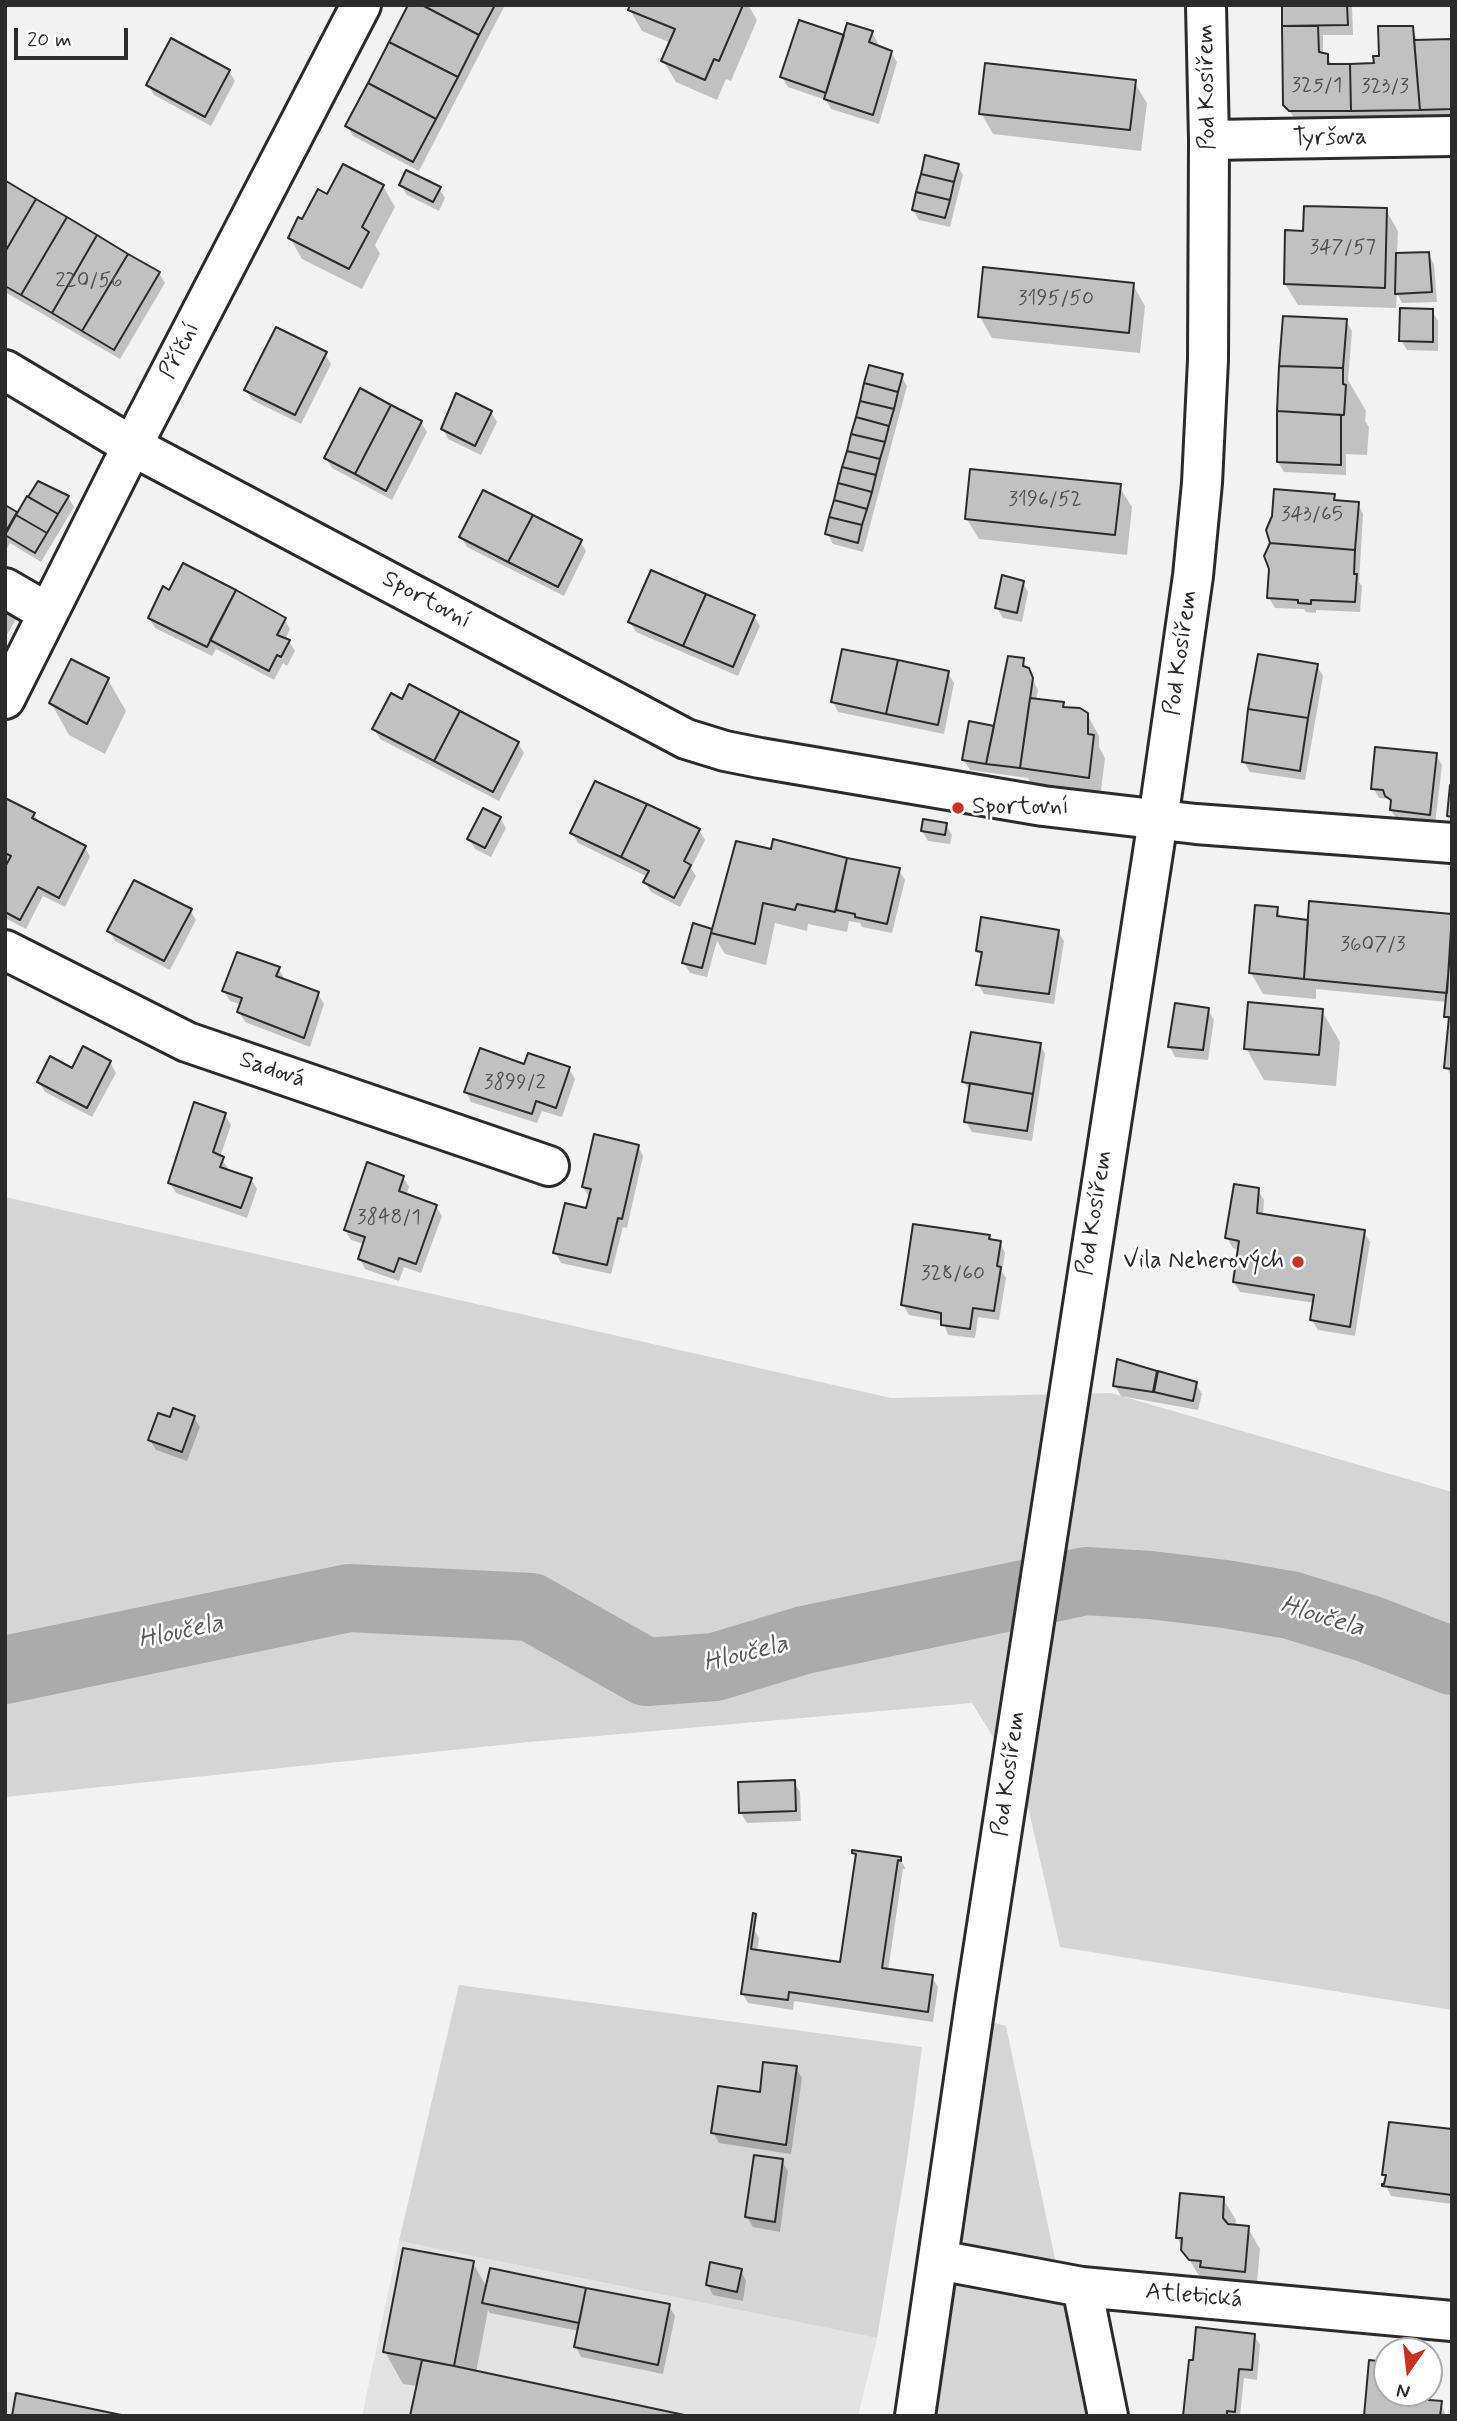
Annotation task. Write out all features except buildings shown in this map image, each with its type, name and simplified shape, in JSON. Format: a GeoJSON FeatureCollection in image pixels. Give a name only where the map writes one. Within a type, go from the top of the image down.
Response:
{"type":"FeatureCollection","features":[{"type":"Feature","properties":{"kind":"street","name":"Příční"},"geometry":{"type":"LineString","coordinates":[[5,699],[132,446],[361,5]]}},
{"type":"Feature","properties":{"kind":"street","name":"Pod Kosířem"},"geometry":{"type":"LineString","coordinates":[[915,2416],[1027,1658],[1158,820],[1193,576],[1202,483],[1208,360],[1209,140],[1206,5]]}},
{"type":"Feature","properties":{"kind":"street","name":"Tyršova"},"geometry":{"type":"LineString","coordinates":[[1209,140],[1452,136]]}},
{"type":"Feature","properties":{"kind":"street","name":"Sportovní"},"geometry":{"type":"LineString","coordinates":[[5,370],[132,446],[686,739],[725,751],[1043,806],[1158,820],[1452,843]]}},
{"type":"Feature","properties":{"kind":"street"},"geometry":{"type":"LineString","coordinates":[[5,588],[48,613]]}},
{"type":"Feature","properties":{"kind":"street","name":"Sadová"},"geometry":{"type":"LineString","coordinates":[[5,950],[187,1042],[549,1166]]}},
{"type":"Feature","properties":{"kind":"street","name":"Atletická"},"geometry":{"type":"LineString","coordinates":[[937,2260],[1082,2287],[1452,2321]]}},
{"type":"Feature","properties":{"kind":"street"},"geometry":{"type":"LineString","coordinates":[[1082,2287],[1108,2416]]}},
{"type":"Feature","properties":{"kind":"shaded area"},"geometry":{"type":"Polygon","coordinates":[[[5,1197],[891,1398],[1111,1393],[1452,1492],[1452,2010],[1060,1947],[1023,1785],[972,1703],[529,1742],[5,1797],[5,1197]]]}},
{"type":"Feature","properties":{"kind":"shaded area"},"geometry":{"type":"Polygon","coordinates":[[[459,1985],[922,2047],[906,2166],[877,2338],[399,2241],[459,1985]]]}},
{"type":"Feature","properties":{"kind":"shaded area"},"geometry":{"type":"Polygon","coordinates":[[[992,2022],[1006,2026],[1088,2416],[932,2414],[992,2022]]]}},
{"type":"Feature","properties":{"kind":"shaded area"},"geometry":{"type":"Polygon","coordinates":[[[399,2241],[877,2338],[858,2416],[362,2416],[399,2241]]]}},
{"type":"Feature","properties":{"kind":"shaded area"},"geometry":{"type":"Polygon","coordinates":[[[5,2391],[133,2416],[5,2416],[5,2391]]]}},
{"type":"Feature","properties":{"kind":"waterway","name":"Hloučela"},"geometry":{"type":"LineString","coordinates":[[5,1670],[349,1598],[531,1607],[646,1672],[715,1667],[804,1640],[1086,1581],[1150,1585],[1290,1605],[1369,1629],[1452,1661]]}},
{"type":"Feature","properties":{"kind":"place","name":"Sportovní"},"geometry":{"type":"Point","coordinates":[958,808]}},
{"type":"Feature","properties":{"kind":"place","name":"Vila Neherových"},"geometry":{"type":"Point","coordinates":[1298,1262]}}]}
